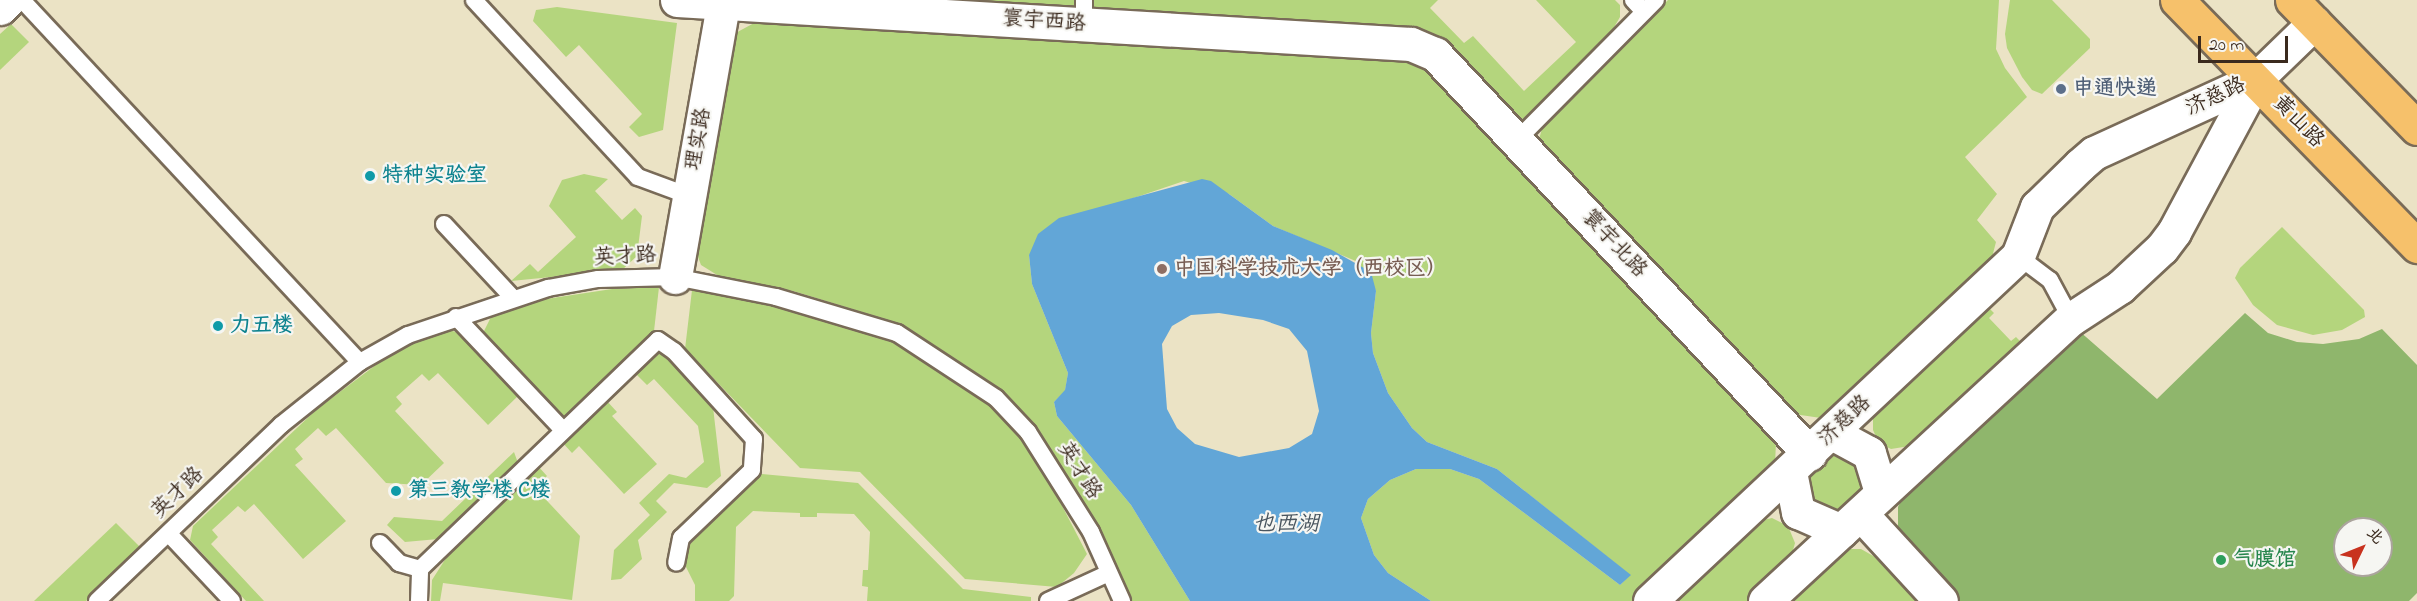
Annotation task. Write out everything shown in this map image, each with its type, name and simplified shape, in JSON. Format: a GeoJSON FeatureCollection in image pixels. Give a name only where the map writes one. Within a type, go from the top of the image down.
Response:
{"type":"FeatureCollection","features":[{"type":"Feature","properties":{"kind":"main road","name":"黄山路"},"geometry":{"type":"LineString","coordinates":[[2177,0],[2417,246]]}},
{"type":"Feature","properties":{"kind":"main road"},"geometry":{"type":"LineString","coordinates":[[2302,11],[2417,128]]}},
{"type":"Feature","properties":{"kind":"street"},"geometry":{"type":"LineString","coordinates":[[0,8],[8,0]]}},
{"type":"Feature","properties":{"kind":"street","name":"寰宇西路"},"geometry":{"type":"LineString","coordinates":[[677,0],[1084,12],[1411,44]]}},
{"type":"Feature","properties":{"kind":"street","name":"理实路"},"geometry":{"type":"LineString","coordinates":[[675,277],[723,3]]}},
{"type":"Feature","properties":{"kind":"street"},"geometry":{"type":"LineString","coordinates":[[2256,79],[2302,11]]}},
{"type":"Feature","properties":{"kind":"street","name":"寰宇北路"},"geometry":{"type":"LineString","coordinates":[[1411,44],[1435,54],[1811,453]]}},
{"type":"Feature","properties":{"kind":"street","name":"济慈路"},"geometry":{"type":"LineString","coordinates":[[1650,601],[1811,453],[2018,256],[2037,207],[2094,153],[2256,79]]}},
{"type":"Feature","properties":{"kind":"street","name":"济慈路"},"geometry":{"type":"LineString","coordinates":[[1765,601],[2071,319],[2120,287],[2174,232],[2256,79]]}},
{"type":"Feature","properties":{"kind":"street"},"geometry":{"type":"LineString","coordinates":[[1861,512],[1869,453],[1811,453],[1798,512],[1861,512],[1941,601]]}},
{"type":"Feature","properties":{"kind":"lane"},"geometry":{"type":"LineString","coordinates":[[22,0],[360,362]]}},
{"type":"Feature","properties":{"kind":"lane"},"geometry":{"type":"LineString","coordinates":[[474,0],[638,177],[689,196]]}},
{"type":"Feature","properties":{"kind":"lane"},"geometry":{"type":"LineString","coordinates":[[1517,140],[1644,4]]}},
{"type":"Feature","properties":{"kind":"lane"},"geometry":{"type":"LineString","coordinates":[[444,224],[512,297]]}},
{"type":"Feature","properties":{"kind":"lane"},"geometry":{"type":"LineString","coordinates":[[2018,256],[2050,280],[2071,319]]}},
{"type":"Feature","properties":{"kind":"lane","name":"英才路"},"geometry":{"type":"LineString","coordinates":[[97,601],[281,425],[360,362],[408,334],[512,297],[598,279],[675,277],[836,314],[897,333],[950,365],[996,398],[1028,432],[1091,532],[1122,601]]}},
{"type":"Feature","properties":{"kind":"lane"},"geometry":{"type":"LineString","coordinates":[[456,317],[563,430]]}},
{"type":"Feature","properties":{"kind":"lane"},"geometry":{"type":"LineString","coordinates":[[419,601],[420,569],[658,340],[674,351],[754,439],[752,470],[681,538],[676,563]]}},
{"type":"Feature","properties":{"kind":"lane"},"geometry":{"type":"LineString","coordinates":[[169,534],[232,601]]}},
{"type":"Feature","properties":{"kind":"lane"},"geometry":{"type":"LineString","coordinates":[[381,543],[399,563],[420,569]]}},
{"type":"Feature","properties":{"kind":"lane"},"geometry":{"type":"LineString","coordinates":[[1048,601],[1109,573]]}},
{"type":"Feature","properties":{"kind":"green space"},"geometry":{"type":"Polygon","coordinates":[[[909,0],[1078,0],[1078,5],[1062,7],[909,0]]]}},
{"type":"Feature","properties":{"kind":"green space"},"geometry":{"type":"Polygon","coordinates":[[[1091,0],[1438,0],[1430,8],[1464,43],[1473,36],[1524,91],[1576,42],[1536,0],[1615,0],[1620,5],[1620,17],[1609,36],[1525,119],[1512,118],[1436,40],[1090,14],[1091,0]]]}},
{"type":"Feature","properties":{"kind":"green space"},"geometry":{"type":"Polygon","coordinates":[[[1668,0],[1999,0],[1996,49],[2005,68],[2027,97],[1965,157],[1997,194],[1977,220],[1996,242],[1990,265],[1821,418],[1787,413],[1538,143],[1543,125],[1668,0]]]}},
{"type":"Feature","properties":{"kind":"green space"},"geometry":{"type":"Polygon","coordinates":[[[2010,0],[2052,0],[2090,39],[2090,48],[2042,94],[2032,90],[2022,77],[2007,48],[2005,34],[2010,0]]]}},
{"type":"Feature","properties":{"kind":"green space"},"geometry":{"type":"Polygon","coordinates":[[[557,7],[677,23],[663,130],[639,137],[629,127],[642,114],[579,45],[566,57],[533,21],[536,10],[557,7]]]}},
{"type":"Feature","properties":{"kind":"green space"},"geometry":{"type":"Polygon","coordinates":[[[756,22],[1071,36],[1417,58],[1776,441],[1775,466],[1635,601],[1431,601],[1388,573],[1374,555],[1361,518],[1368,499],[1390,480],[1416,469],[1450,469],[1479,479],[1620,585],[1630,575],[1497,469],[1427,442],[1412,428],[1388,393],[1373,353],[1371,333],[1376,291],[1358,262],[1273,226],[1229,194],[1184,181],[1116,204],[1029,255],[1032,284],[1068,373],[1065,391],[1054,402],[1057,416],[1131,505],[1190,601],[1131,601],[1096,523],[1052,451],[1003,396],[949,356],[878,317],[793,291],[722,278],[701,265],[694,246],[730,36],[756,22]]]}},
{"type":"Feature","properties":{"kind":"green space"},"geometry":{"type":"Polygon","coordinates":[[[11,24],[29,42],[0,70],[0,34],[11,24]]]}},
{"type":"Feature","properties":{"kind":"green space"},"geometry":{"type":"Polygon","coordinates":[[[584,174],[608,179],[595,191],[622,220],[635,208],[642,216],[637,256],[622,270],[511,281],[530,264],[538,272],[576,237],[549,206],[562,180],[584,174]]]}},
{"type":"Feature","properties":{"kind":"green space"},"geometry":{"type":"Polygon","coordinates":[[[2282,227],[2364,310],[2365,317],[2342,330],[2313,335],[2277,325],[2253,305],[2235,278],[2240,268],[2282,227]]]}},
{"type":"Feature","properties":{"kind":"green space"},"geometry":{"type":"Polygon","coordinates":[[[659,287],[654,331],[563,420],[483,333],[491,317],[513,304],[612,289],[659,287]]]}},
{"type":"Feature","properties":{"kind":"green space"},"geometry":{"type":"Polygon","coordinates":[[[692,290],[765,304],[903,345],[961,380],[1008,419],[1042,467],[1087,554],[1074,573],[1057,587],[965,579],[860,472],[800,468],[685,349],[692,290]]]}},
{"type":"Feature","properties":{"kind":"green space"},"geometry":{"type":"Polygon","coordinates":[[[1985,304],[1994,313],[1989,318],[2011,341],[2016,337],[2023,344],[1916,445],[1891,449],[1879,443],[1873,430],[1873,417],[1880,403],[1985,304]]]}},
{"type":"Feature","properties":{"kind":"green space"},"geometry":{"type":"Polygon","coordinates":[[[2245,313],[2268,333],[2297,342],[2323,344],[2359,339],[2382,329],[2417,365],[2417,593],[2409,601],[1955,601],[1912,555],[1898,530],[1898,507],[1907,488],[2078,330],[2157,399],[2245,313]]]}},
{"type":"Feature","properties":{"kind":"green space"},"geometry":{"type":"Polygon","coordinates":[[[442,328],[463,334],[520,394],[488,425],[438,373],[429,381],[422,374],[396,397],[402,404],[395,411],[444,463],[421,485],[386,483],[336,428],[326,436],[318,428],[295,449],[303,459],[295,465],[346,521],[303,559],[254,504],[245,512],[238,506],[212,530],[218,537],[211,544],[264,601],[246,601],[190,540],[193,526],[316,410],[397,349],[442,328]]]}},
{"type":"Feature","properties":{"kind":"green space"},"geometry":{"type":"Polygon","coordinates":[[[660,350],[713,407],[721,476],[707,488],[674,483],[656,501],[667,512],[638,540],[642,559],[621,579],[611,580],[614,550],[650,515],[639,503],[669,474],[686,478],[704,462],[698,426],[654,379],[647,385],[635,373],[660,350]]]}},
{"type":"Feature","properties":{"kind":"green space"},"geometry":{"type":"Polygon","coordinates":[[[606,400],[617,412],[612,416],[657,464],[624,494],[579,446],[572,453],[562,442],[606,400]]]}},
{"type":"Feature","properties":{"kind":"green space"},"geometry":{"type":"Polygon","coordinates":[[[514,452],[518,463],[438,539],[405,542],[387,525],[394,517],[442,521],[514,452]]]}},
{"type":"Feature","properties":{"kind":"green space"},"geometry":{"type":"Polygon","coordinates":[[[1829,456],[1839,456],[1853,464],[1859,473],[1861,483],[1859,493],[1853,502],[1839,510],[1829,510],[1812,498],[1807,488],[1807,478],[1819,461],[1829,456]]]}},
{"type":"Feature","properties":{"kind":"green space"},"geometry":{"type":"Polygon","coordinates":[[[537,465],[547,476],[535,488],[580,536],[572,600],[443,583],[440,601],[431,601],[432,580],[448,555],[537,465]]]}},
{"type":"Feature","properties":{"kind":"green space"},"geometry":{"type":"Polygon","coordinates":[[[761,474],[858,483],[963,589],[1031,597],[1031,601],[867,601],[868,587],[862,586],[863,570],[868,570],[870,532],[854,514],[817,513],[817,517],[800,517],[800,513],[753,511],[736,527],[734,596],[729,601],[695,601],[695,585],[686,567],[686,548],[761,474]]]}},
{"type":"Feature","properties":{"kind":"green space"},"geometry":{"type":"Polygon","coordinates":[[[1772,518],[1788,526],[1795,543],[1790,561],[1747,601],[1669,601],[1754,522],[1772,518]]]}},
{"type":"Feature","properties":{"kind":"green space"},"geometry":{"type":"Polygon","coordinates":[[[116,523],[142,549],[86,601],[34,601],[116,523]]]}},
{"type":"Feature","properties":{"kind":"green space"},"geometry":{"type":"Polygon","coordinates":[[[1847,549],[1861,549],[1875,557],[1917,601],[1785,601],[1847,549]]]}},
{"type":"Feature","properties":{"kind":"water","name":"也西湖"},"geometry":{"type":"Polygon","coordinates":[[[1202,179],[1211,181],[1273,226],[1332,250],[1371,272],[1376,291],[1371,333],[1373,353],[1388,393],[1412,428],[1427,442],[1497,469],[1631,575],[1620,585],[1479,479],[1450,469],[1416,469],[1390,480],[1368,499],[1361,518],[1374,555],[1388,573],[1431,601],[1190,601],[1131,505],[1057,416],[1054,402],[1065,390],[1068,373],[1032,284],[1029,255],[1038,234],[1059,218],[1202,179]],[[1219,313],[1191,315],[1172,326],[1162,344],[1167,409],[1177,428],[1195,444],[1239,457],[1289,448],[1312,434],[1319,411],[1307,351],[1289,329],[1263,320],[1219,313]]]}},
{"type":"Feature","properties":{"kind":"place","name":"申通快递"},"geometry":{"type":"Point","coordinates":[2061,89]}},
{"type":"Feature","properties":{"kind":"place","name":"特种实验室"},"geometry":{"type":"Point","coordinates":[370,176]}},
{"type":"Feature","properties":{"kind":"place","name":"中国科学技术大学（西校区）"},"geometry":{"type":"Point","coordinates":[1162,269]}},
{"type":"Feature","properties":{"kind":"place","name":"力五楼"},"geometry":{"type":"Point","coordinates":[218,326]}},
{"type":"Feature","properties":{"kind":"place","name":"第三教学楼 C楼"},"geometry":{"type":"Point","coordinates":[396,491]}},
{"type":"Feature","properties":{"kind":"place","name":"气膜馆"},"geometry":{"type":"Point","coordinates":[2221,560]}}]}
